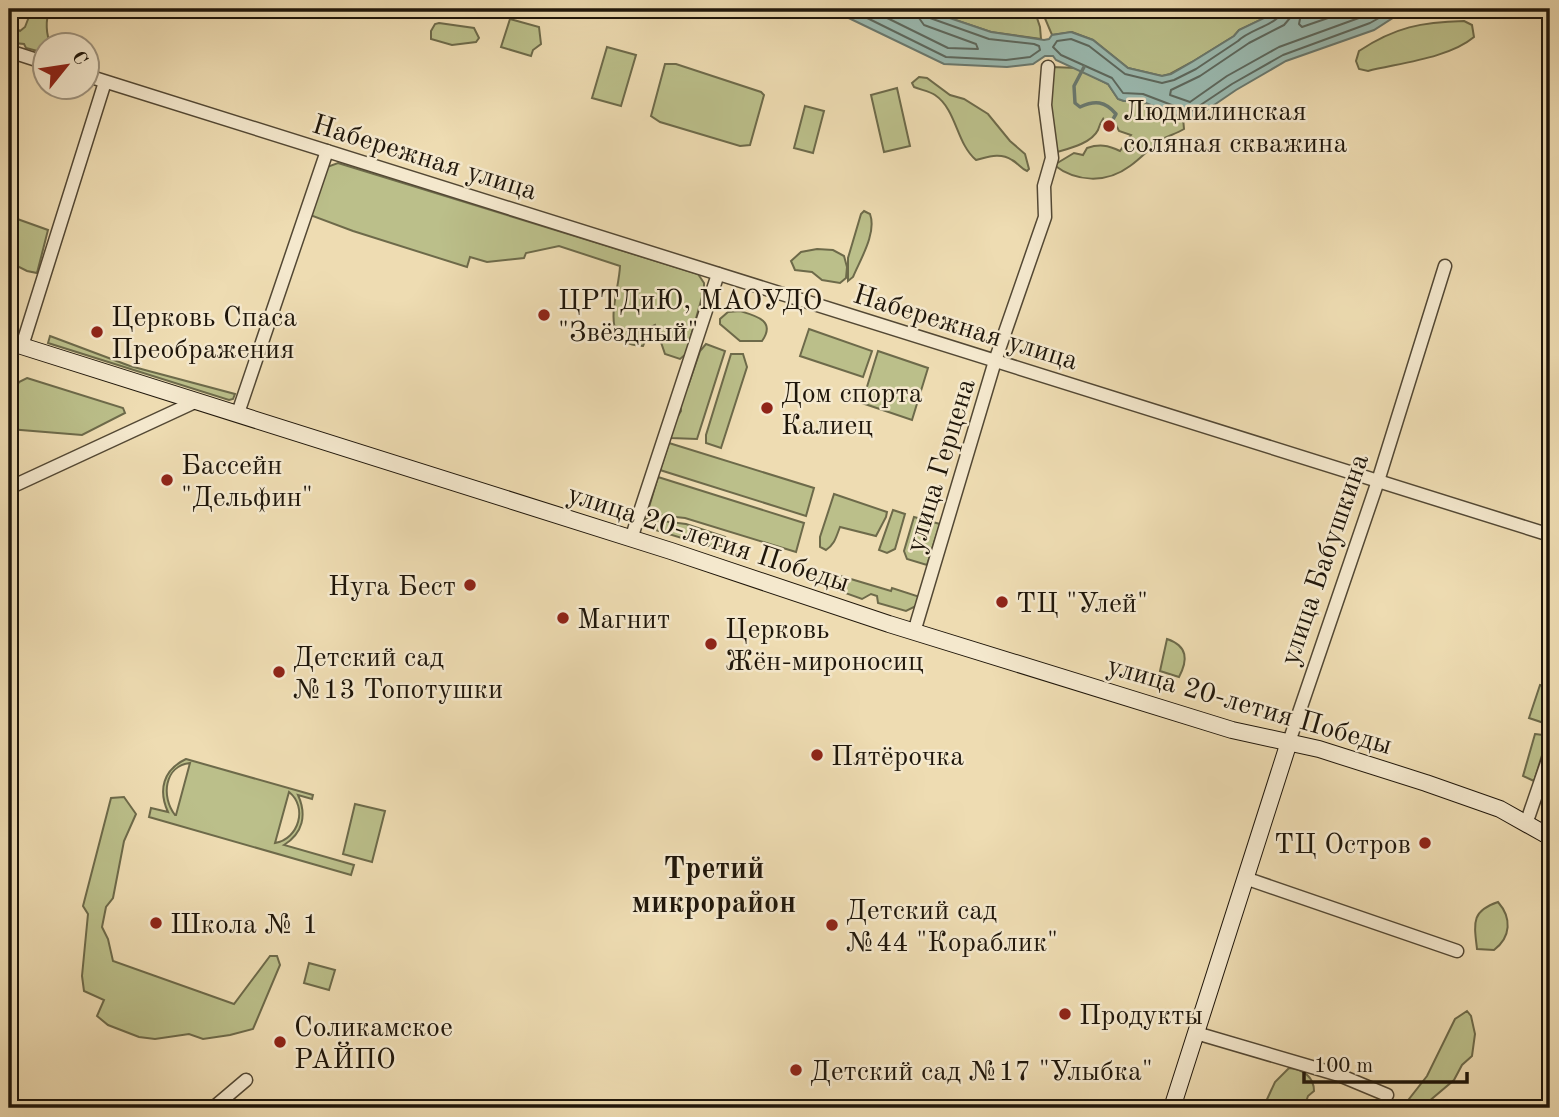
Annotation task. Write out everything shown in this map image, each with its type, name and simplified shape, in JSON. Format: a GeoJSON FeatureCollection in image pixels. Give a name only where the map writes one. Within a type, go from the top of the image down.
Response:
{"type":"FeatureCollection","features":[{"type":"Feature","properties":{"kind":"street"},"geometry":{"type":"LineString","coordinates":[[9,51],[32,58]]}},
{"type":"Feature","properties":{"kind":"street","name":"улица Герцена"},"geometry":{"type":"LineString","coordinates":[[914,632],[995,361],[1045,217],[1044,191],[1052,158],[1045,105],[1048,67]]}},
{"type":"Feature","properties":{"kind":"street","name":"Набережная улица"},"geometry":{"type":"LineString","coordinates":[[102,81],[1550,535]]}},
{"type":"Feature","properties":{"kind":"street"},"geometry":{"type":"LineString","coordinates":[[15,344],[105,82]]}},
{"type":"Feature","properties":{"kind":"street"},"geometry":{"type":"LineString","coordinates":[[238,414],[327,151]]}},
{"type":"Feature","properties":{"kind":"street","name":"улица Бабушкина"},"geometry":{"type":"LineString","coordinates":[[1172,1108],[1289,742],[1378,481],[1445,267]]}},
{"type":"Feature","properties":{"kind":"street"},"geometry":{"type":"LineString","coordinates":[[631,539],[718,274]]}},
{"type":"Feature","properties":{"kind":"street","name":"улица 20-летия Победы"},"geometry":{"type":"LineString","coordinates":[[15,344],[631,539],[914,632],[1232,730],[1319,749],[1489,804],[1550,837]]}},
{"type":"Feature","properties":{"kind":"street"},"geometry":{"type":"LineString","coordinates":[[9,488],[197,401]]}},
{"type":"Feature","properties":{"kind":"street"},"geometry":{"type":"LineString","coordinates":[[1526,824],[1550,754]]}},
{"type":"Feature","properties":{"kind":"street"},"geometry":{"type":"LineString","coordinates":[[1245,878],[1457,951]]}},
{"type":"Feature","properties":{"kind":"street"},"geometry":{"type":"LineString","coordinates":[[1196,1033],[1339,1075],[1387,1095]]}},
{"type":"Feature","properties":{"kind":"street"},"geometry":{"type":"LineString","coordinates":[[213,1108],[246,1080]]}},
{"type":"Feature","properties":{"kind":"green space"},"geometry":{"type":"Polygon","coordinates":[[[32,9],[50,9],[48,32],[32,32],[32,50],[26,48],[24,44],[14,43],[9,37],[9,14],[16,28],[20,31],[25,27],[32,9]]]}},
{"type":"Feature","properties":{"kind":"green space"},"geometry":{"type":"Polygon","coordinates":[[[339,9],[441,9],[416,14],[347,16],[339,13],[339,9]]]}},
{"type":"Feature","properties":{"kind":"green space"},"geometry":{"type":"Polygon","coordinates":[[[923,9],[1034,9],[1041,39],[991,32],[923,9]]]}},
{"type":"Feature","properties":{"kind":"green space"},"geometry":{"type":"Polygon","coordinates":[[[1041,9],[1283,9],[1239,30],[1234,36],[1192,62],[1162,76],[1128,68],[1093,40],[1072,32],[1052,35],[1041,9]]]}},
{"type":"Feature","properties":{"kind":"green space"},"geometry":{"type":"Polygon","coordinates":[[[510,19],[539,27],[541,44],[533,50],[531,56],[501,47],[510,19]]]}},
{"type":"Feature","properties":{"kind":"green space"},"geometry":{"type":"Polygon","coordinates":[[[1464,21],[1472,25],[1474,37],[1451,50],[1424,59],[1368,71],[1359,69],[1356,61],[1359,51],[1385,36],[1409,27],[1464,21]]]}},
{"type":"Feature","properties":{"kind":"green space"},"geometry":{"type":"Polygon","coordinates":[[[435,24],[474,28],[479,38],[476,42],[452,45],[431,39],[431,31],[435,24]]]}},
{"type":"Feature","properties":{"kind":"green space"},"geometry":{"type":"Polygon","coordinates":[[[607,47],[636,55],[621,106],[592,98],[607,47]]]}},
{"type":"Feature","properties":{"kind":"green space"},"geometry":{"type":"Polygon","coordinates":[[[665,64],[676,64],[761,92],[764,95],[750,145],[740,146],[660,122],[651,116],[665,64]]]}},
{"type":"Feature","properties":{"kind":"green space"},"geometry":{"type":"Polygon","coordinates":[[[1052,67],[1077,68],[1108,84],[1118,99],[1141,101],[1183,118],[1184,129],[1159,141],[1130,166],[1111,176],[1081,178],[1063,171],[1054,165],[1074,153],[1083,155],[1087,148],[1107,146],[1120,151],[1131,135],[1119,131],[1114,121],[1104,122],[1103,119],[1090,139],[1054,153],[1048,104],[1052,67]]]}},
{"type":"Feature","properties":{"kind":"green space"},"geometry":{"type":"Polygon","coordinates":[[[919,77],[927,78],[950,95],[964,99],[988,114],[1010,141],[1025,154],[1029,169],[1027,171],[1003,156],[976,160],[964,145],[942,101],[933,94],[914,87],[912,83],[919,77]]]}},
{"type":"Feature","properties":{"kind":"green space"},"geometry":{"type":"Polygon","coordinates":[[[897,88],[910,146],[884,152],[871,95],[897,88]]]}},
{"type":"Feature","properties":{"kind":"green space"},"geometry":{"type":"Polygon","coordinates":[[[805,106],[824,111],[813,153],[794,148],[805,106]]]}},
{"type":"Feature","properties":{"kind":"green space"},"geometry":{"type":"Polygon","coordinates":[[[338,163],[698,274],[704,283],[704,290],[686,354],[680,359],[665,354],[655,325],[651,327],[643,346],[628,343],[619,337],[615,328],[614,304],[620,266],[559,246],[526,253],[524,258],[487,262],[470,257],[467,267],[310,215],[327,167],[338,163]]]}},
{"type":"Feature","properties":{"kind":"green space"},"geometry":{"type":"Polygon","coordinates":[[[864,211],[870,214],[872,221],[870,238],[853,277],[848,281],[848,258],[864,211]]]}},
{"type":"Feature","properties":{"kind":"green space"},"geometry":{"type":"Polygon","coordinates":[[[9,216],[48,230],[37,273],[9,262],[9,216]]]}},
{"type":"Feature","properties":{"kind":"green space"},"geometry":{"type":"Polygon","coordinates":[[[833,250],[844,256],[846,278],[840,283],[822,280],[812,272],[795,270],[791,261],[801,252],[833,250]]]}},
{"type":"Feature","properties":{"kind":"green space"},"geometry":{"type":"Polygon","coordinates":[[[740,311],[758,317],[766,324],[766,334],[762,341],[740,341],[720,324],[720,319],[728,312],[740,311]]]}},
{"type":"Feature","properties":{"kind":"green space"},"geometry":{"type":"Polygon","coordinates":[[[809,329],[872,351],[863,377],[800,356],[809,329]]]}},
{"type":"Feature","properties":{"kind":"green space"},"geometry":{"type":"Polygon","coordinates":[[[50,336],[130,366],[235,394],[233,399],[229,400],[48,343],[50,336]]]}},
{"type":"Feature","properties":{"kind":"green space"},"geometry":{"type":"Polygon","coordinates":[[[706,344],[725,351],[697,439],[671,438],[669,430],[681,411],[680,400],[688,386],[700,351],[706,344]]]}},
{"type":"Feature","properties":{"kind":"green space"},"geometry":{"type":"Polygon","coordinates":[[[878,351],[928,368],[912,420],[862,403],[878,351]]]}},
{"type":"Feature","properties":{"kind":"green space"},"geometry":{"type":"Polygon","coordinates":[[[731,354],[743,354],[747,367],[721,448],[706,443],[706,435],[731,354]]]}},
{"type":"Feature","properties":{"kind":"green space"},"geometry":{"type":"Polygon","coordinates":[[[27,378],[123,408],[125,413],[82,435],[9,429],[9,402],[19,382],[27,378]]]}},
{"type":"Feature","properties":{"kind":"green space"},"geometry":{"type":"Polygon","coordinates":[[[669,443],[814,488],[806,516],[660,470],[669,443]]]}},
{"type":"Feature","properties":{"kind":"green space"},"geometry":{"type":"Polygon","coordinates":[[[658,477],[804,523],[796,552],[685,518],[647,514],[658,477]]]}},
{"type":"Feature","properties":{"kind":"green space"},"geometry":{"type":"Polygon","coordinates":[[[834,494],[887,512],[876,536],[840,527],[829,548],[826,550],[820,547],[820,537],[834,494]]]}},
{"type":"Feature","properties":{"kind":"green space"},"geometry":{"type":"Polygon","coordinates":[[[893,510],[905,514],[895,549],[887,553],[879,550],[893,510]]]}},
{"type":"Feature","properties":{"kind":"green space"},"geometry":{"type":"Polygon","coordinates":[[[914,517],[940,524],[927,565],[907,559],[904,551],[914,517]]]}},
{"type":"Feature","properties":{"kind":"green space"},"geometry":{"type":"Polygon","coordinates":[[[646,519],[686,524],[725,537],[722,546],[708,546],[652,529],[646,519]]]}},
{"type":"Feature","properties":{"kind":"green space"},"geometry":{"type":"Polygon","coordinates":[[[824,571],[920,597],[916,606],[906,611],[878,603],[877,596],[871,594],[862,599],[820,584],[824,571]]]}},
{"type":"Feature","properties":{"kind":"green space"},"geometry":{"type":"Polygon","coordinates":[[[1167,639],[1179,646],[1184,654],[1184,665],[1179,677],[1160,671],[1167,639]]]}},
{"type":"Feature","properties":{"kind":"green space"},"geometry":{"type":"Polygon","coordinates":[[[1540,685],[1550,689],[1550,725],[1529,718],[1540,685]]]}},
{"type":"Feature","properties":{"kind":"green space"},"geometry":{"type":"Polygon","coordinates":[[[1535,734],[1543,735],[1547,739],[1534,781],[1523,776],[1535,734]]]}},
{"type":"Feature","properties":{"kind":"green space"},"geometry":{"type":"Polygon","coordinates":[[[186,759],[313,795],[312,799],[298,795],[302,823],[295,835],[284,845],[354,865],[351,875],[149,817],[151,808],[168,812],[163,788],[168,775],[186,759]],[[190,763],[181,765],[170,776],[168,800],[175,815],[176,815],[190,763]],[[289,792],[275,843],[290,835],[298,822],[298,806],[289,792]]]}},
{"type":"Feature","properties":{"kind":"green space"},"geometry":{"type":"Polygon","coordinates":[[[124,797],[136,814],[124,841],[113,898],[106,907],[102,927],[113,961],[234,1004],[270,956],[277,956],[280,965],[253,1029],[203,1039],[189,1034],[155,1039],[139,1037],[108,1025],[97,1016],[104,1000],[84,991],[82,976],[88,914],[83,906],[111,798],[124,797]]]}},
{"type":"Feature","properties":{"kind":"green space"},"geometry":{"type":"Polygon","coordinates":[[[355,804],[385,811],[372,862],[343,854],[355,804]]]}},
{"type":"Feature","properties":{"kind":"green space"},"geometry":{"type":"Polygon","coordinates":[[[1498,902],[1506,914],[1508,927],[1504,939],[1494,950],[1477,949],[1476,919],[1483,909],[1498,902]]]}},
{"type":"Feature","properties":{"kind":"green space"},"geometry":{"type":"Polygon","coordinates":[[[309,963],[335,970],[329,990],[304,983],[309,963]]]}},
{"type":"Feature","properties":{"kind":"green space"},"geometry":{"type":"Polygon","coordinates":[[[1467,1011],[1471,1016],[1475,1034],[1472,1056],[1462,1065],[1454,1080],[1421,1108],[1402,1108],[1427,1076],[1455,1019],[1467,1011]]]}},
{"type":"Feature","properties":{"kind":"green space"},"geometry":{"type":"Polygon","coordinates":[[[1289,1068],[1303,1072],[1312,1082],[1314,1091],[1308,1096],[1304,1108],[1263,1108],[1275,1082],[1289,1068]]]}},
{"type":"Feature","properties":{"kind":"water"},"geometry":{"type":"Polygon","coordinates":[[[830,9],[923,9],[991,32],[1044,40],[1052,35],[1071,32],[1093,40],[1128,68],[1162,76],[1192,62],[1234,36],[1239,30],[1283,9],[1420,9],[1396,16],[1374,30],[1286,61],[1188,120],[1141,101],[1118,99],[1108,84],[1056,60],[1053,56],[1045,56],[1033,64],[1007,67],[944,64],[830,9]]]}},
{"type":"Feature","properties":{"kind":"waterway"},"geometry":{"type":"LineString","coordinates":[[1084,67],[1074,86],[1075,103],[1080,107],[1090,103],[1108,106],[1116,114],[1109,126]]}},
{"type":"Feature","properties":{"kind":"place","name":"Людмилинская соляная скважина"},"geometry":{"type":"Point","coordinates":[1109,126]}},
{"type":"Feature","properties":{"kind":"place","name":"ЦРТДиЮ, МАОУДО \"Звёздный\""},"geometry":{"type":"Point","coordinates":[544,315]}},
{"type":"Feature","properties":{"kind":"place","name":"Церковь Спаса Преображения"},"geometry":{"type":"Point","coordinates":[97,332]}},
{"type":"Feature","properties":{"kind":"place","name":"Дом спорта Калиец"},"geometry":{"type":"Point","coordinates":[767,408]}},
{"type":"Feature","properties":{"kind":"place","name":"Бассейн \"Дельфин\""},"geometry":{"type":"Point","coordinates":[167,480]}},
{"type":"Feature","properties":{"kind":"place","name":"Нуга Бест"},"geometry":{"type":"Point","coordinates":[470,585]}},
{"type":"Feature","properties":{"kind":"place","name":"ТЦ \"Улей\""},"geometry":{"type":"Point","coordinates":[1002,602]}},
{"type":"Feature","properties":{"kind":"place","name":"Магнит"},"geometry":{"type":"Point","coordinates":[563,618]}},
{"type":"Feature","properties":{"kind":"place","name":"Церковь Жён-мироносиц"},"geometry":{"type":"Point","coordinates":[711,644]}},
{"type":"Feature","properties":{"kind":"place","name":"Детский сад №13 Топотушки"},"geometry":{"type":"Point","coordinates":[279,672]}},
{"type":"Feature","properties":{"kind":"place","name":"Пятёрочка"},"geometry":{"type":"Point","coordinates":[817,755]}},
{"type":"Feature","properties":{"kind":"place","name":"ТЦ Остров"},"geometry":{"type":"Point","coordinates":[1425,843]}},
{"type":"Feature","properties":{"kind":"place","name":"Школа № 1"},"geometry":{"type":"Point","coordinates":[156,923]}},
{"type":"Feature","properties":{"kind":"place","name":"Детский сад №44 \"Кораблик\""},"geometry":{"type":"Point","coordinates":[832,925]}},
{"type":"Feature","properties":{"kind":"place","name":"Продукты"},"geometry":{"type":"Point","coordinates":[1065,1014]}},
{"type":"Feature","properties":{"kind":"place","name":"Соликамское РАЙПО"},"geometry":{"type":"Point","coordinates":[280,1042]}},
{"type":"Feature","properties":{"kind":"place","name":"Детский сад №17 \"Улыбка\""},"geometry":{"type":"Point","coordinates":[796,1070]}},
{"type":"Feature","properties":{"kind":"district","name":"Третий микрорайон"},"geometry":{"type":"Point","coordinates":[714,885]}}]}
